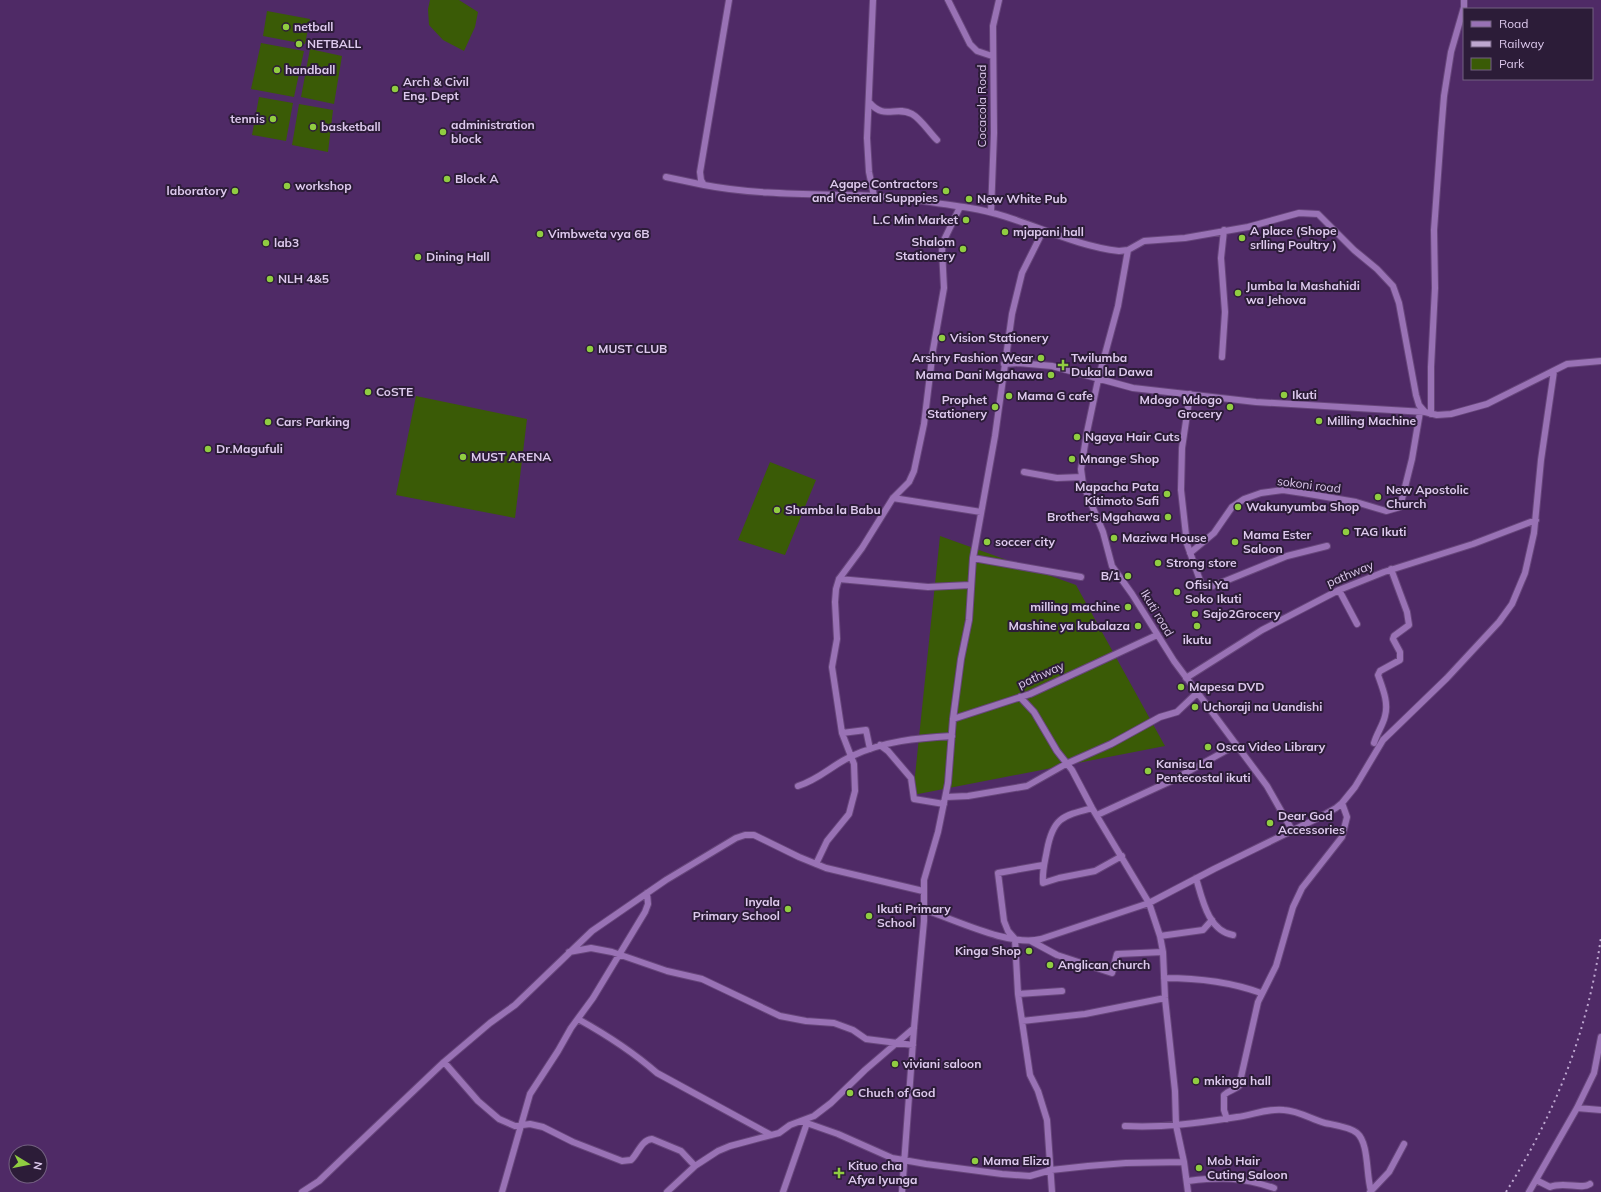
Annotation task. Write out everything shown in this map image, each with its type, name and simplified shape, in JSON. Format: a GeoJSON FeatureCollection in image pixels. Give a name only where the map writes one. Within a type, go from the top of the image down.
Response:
{"type":"FeatureCollection","features":[{"type":"Feature","properties":{"kind":"street"},"geometry":{"type":"LineString","coordinates":[[704,185],[700,180],[700,172],[729,0]]}},
{"type":"Feature","properties":{"kind":"street"},"geometry":{"type":"LineString","coordinates":[[873,0],[868,157],[874,196]]}},
{"type":"Feature","properties":{"kind":"street"},"geometry":{"type":"LineString","coordinates":[[948,0],[970,44],[977,51],[992,56]]}},
{"type":"Feature","properties":{"kind":"street","name":"Cocacola Road"},"geometry":{"type":"LineString","coordinates":[[990,212],[994,133],[992,56],[993,26],[999,0]]}},
{"type":"Feature","properties":{"kind":"street"},"geometry":{"type":"LineString","coordinates":[[1426,413],[1431,367],[1435,288],[1434,230],[1444,96],[1451,52],[1463,10]]}},
{"type":"Feature","properties":{"kind":"street"},"geometry":{"type":"LineString","coordinates":[[869,102],[876,110],[881,112],[904,112],[912,114],[937,140]]}},
{"type":"Feature","properties":{"kind":"street"},"geometry":{"type":"LineString","coordinates":[[666,177],[704,185],[752,192],[874,196],[960,207],[990,212],[1043,231],[1108,249],[1128,250],[1144,242],[1185,238],[1248,227],[1299,213],[1315,213],[1323,217],[1348,244],[1377,269],[1393,286],[1400,303],[1416,395],[1419,405],[1426,413]]}},
{"type":"Feature","properties":{"kind":"street"},"geometry":{"type":"LineString","coordinates":[[816,864],[823,847],[847,817],[852,808],[855,791],[851,756],[842,733],[832,667],[837,639],[835,592],[839,579],[862,548],[893,498],[908,482],[917,461],[929,394],[932,350],[944,288],[942,250],[944,240],[960,207]]}},
{"type":"Feature","properties":{"kind":"street"},"geometry":{"type":"LineString","coordinates":[[1222,357],[1225,312],[1221,258],[1224,230]]}},
{"type":"Feature","properties":{"kind":"street"},"geometry":{"type":"LineString","coordinates":[[902,1192],[914,1028],[925,910],[923,891],[927,868],[938,832],[946,797],[953,719],[968,620],[973,558],[995,436],[1004,364],[1018,287],[1022,272],[1043,231]]}},
{"type":"Feature","properties":{"kind":"street","name":"Ikuti road"},"geometry":{"type":"LineString","coordinates":[[1128,250],[1117,310],[1098,380],[1084,449],[1082,477],[1103,532],[1112,566],[1132,594],[1186,678],[1267,786],[1292,830]]}},
{"type":"Feature","properties":{"kind":"street"},"geometry":{"type":"LineString","coordinates":[[1004,364],[1018,363],[1052,366],[1098,380],[1133,388],[1307,406],[1451,414],[1486,404],[1567,364],[1575,362],[1601,361]]}},
{"type":"Feature","properties":{"kind":"street"},"geometry":{"type":"LineString","coordinates":[[1031,941],[1149,903],[1336,808],[1342,802],[1354,787],[1383,740],[1447,678],[1504,616],[1512,604],[1525,573],[1536,520],[1541,460],[1554,371]]}},
{"type":"Feature","properties":{"kind":"street"},"geometry":{"type":"LineString","coordinates":[[1190,394],[1182,448],[1181,490],[1190,553],[1200,583],[1203,587],[1234,578],[1287,556],[1327,546]]}},
{"type":"Feature","properties":{"kind":"street","name":"sokoni road"},"geometry":{"type":"LineString","coordinates":[[1190,553],[1214,533],[1232,507],[1244,499],[1261,492],[1283,490],[1303,492],[1356,502],[1386,511],[1400,507],[1412,459],[1426,413]]}},
{"type":"Feature","properties":{"kind":"street"},"geometry":{"type":"LineString","coordinates":[[1024,472],[1057,478],[1082,477]]}},
{"type":"Feature","properties":{"kind":"street"},"geometry":{"type":"LineString","coordinates":[[893,498],[981,512]]}},
{"type":"Feature","properties":{"kind":"street","name":"pathway"},"geometry":{"type":"LineString","coordinates":[[1186,678],[1262,630],[1339,590],[1391,569],[1473,544],[1536,520]]}},
{"type":"Feature","properties":{"kind":"street"},"geometry":{"type":"LineString","coordinates":[[973,558],[1080,577]]}},
{"type":"Feature","properties":{"kind":"street"},"geometry":{"type":"LineString","coordinates":[[1374,743],[1385,716],[1386,709],[1378,675],[1380,671],[1400,660],[1400,652],[1393,639],[1409,625],[1407,612],[1391,569]]}},
{"type":"Feature","properties":{"kind":"street"},"geometry":{"type":"LineString","coordinates":[[839,579],[928,587],[970,585]]}},
{"type":"Feature","properties":{"kind":"street"},"geometry":{"type":"LineString","coordinates":[[1339,590],[1356,624]]}},
{"type":"Feature","properties":{"kind":"street","name":"pathway"},"geometry":{"type":"LineString","coordinates":[[953,719],[1020,697],[1157,635]]}},
{"type":"Feature","properties":{"kind":"street"},"geometry":{"type":"LineString","coordinates":[[946,797],[968,796],[1027,786],[1066,764],[1111,744],[1160,717],[1177,712],[1197,693]]}},
{"type":"Feature","properties":{"kind":"street"},"geometry":{"type":"LineString","coordinates":[[1020,697],[1034,712],[1057,751],[1072,770],[1092,808],[1149,903],[1160,936],[1163,952],[1165,998],[1175,1091],[1176,1126],[1188,1181],[1188,1192]]}},
{"type":"Feature","properties":{"kind":"street"},"geometry":{"type":"LineString","coordinates":[[842,733],[866,730],[870,749]]}},
{"type":"Feature","properties":{"kind":"street"},"geometry":{"type":"LineString","coordinates":[[798,786],[820,777],[851,756],[880,745],[905,740],[952,736]]}},
{"type":"Feature","properties":{"kind":"street"},"geometry":{"type":"LineString","coordinates":[[880,745],[911,778],[914,799],[944,804]]}},
{"type":"Feature","properties":{"kind":"street"},"geometry":{"type":"LineString","coordinates":[[1097,815],[1171,780],[1236,745]]}},
{"type":"Feature","properties":{"kind":"street"},"geometry":{"type":"LineString","coordinates":[[1227,1118],[1224,1110],[1224,1095],[1229,1090],[1239,1086],[1254,1019],[1262,993],[1276,966],[1292,907],[1302,888],[1342,837],[1347,817],[1342,802]]}},
{"type":"Feature","properties":{"kind":"street"},"geometry":{"type":"LineString","coordinates":[[1092,808],[1066,815],[1058,821],[1050,836],[1043,865],[1043,883],[1059,878],[1095,871],[1122,856]]}},
{"type":"Feature","properties":{"kind":"street"},"geometry":{"type":"LineString","coordinates":[[302,1192],[318,1181],[344,1158],[444,1062],[490,1023],[515,1005],[568,952],[608,918],[647,894],[666,880],[745,835],[754,835],[816,864],[923,891]]}},
{"type":"Feature","properties":{"kind":"street"},"geometry":{"type":"LineString","coordinates":[[1043,865],[998,873],[1004,921],[1008,931],[1015,939],[1018,994],[1030,1074],[1038,1091],[1046,1120],[1052,1192]]}},
{"type":"Feature","properties":{"kind":"street"},"geometry":{"type":"LineString","coordinates":[[1196,878],[1212,920],[1222,930],[1233,935]]}},
{"type":"Feature","properties":{"kind":"street"},"geometry":{"type":"LineString","coordinates":[[502,1192],[530,1094],[593,998],[618,954],[647,908],[647,894]]}},
{"type":"Feature","properties":{"kind":"street"},"geometry":{"type":"LineString","coordinates":[[925,910],[989,932],[1015,939],[1031,941],[1057,955],[1112,973],[1117,954],[1163,952]]}},
{"type":"Feature","properties":{"kind":"street"},"geometry":{"type":"LineString","coordinates":[[1160,936],[1203,930],[1212,920]]}},
{"type":"Feature","properties":{"kind":"street"},"geometry":{"type":"LineString","coordinates":[[568,952],[591,948],[618,954],[676,974],[702,979],[780,1016],[806,1021],[834,1023],[854,1030],[866,1038],[899,1042],[913,1046]]}},
{"type":"Feature","properties":{"kind":"street"},"geometry":{"type":"LineString","coordinates":[[1164,978],[1204,980],[1247,988],[1262,993]]}},
{"type":"Feature","properties":{"kind":"street"},"geometry":{"type":"LineString","coordinates":[[1018,994],[1062,991]]}},
{"type":"Feature","properties":{"kind":"street"},"geometry":{"type":"LineString","coordinates":[[1022,1021],[1090,1013],[1165,998]]}},
{"type":"Feature","properties":{"kind":"street"},"geometry":{"type":"LineString","coordinates":[[578,1019],[645,1062],[657,1073],[771,1135]]}},
{"type":"Feature","properties":{"kind":"street"},"geometry":{"type":"LineString","coordinates":[[667,1192],[696,1166],[710,1156],[730,1146],[779,1133],[790,1124],[804,1122],[814,1116],[914,1028]]}},
{"type":"Feature","properties":{"kind":"street"},"geometry":{"type":"LineString","coordinates":[[1529,1192],[1577,1108],[1594,1073],[1601,1038]]}},
{"type":"Feature","properties":{"kind":"street"},"geometry":{"type":"LineString","coordinates":[[444,1062],[490,1113],[509,1124],[521,1126],[530,1124],[543,1127],[577,1144],[622,1161],[631,1160],[641,1146],[647,1140],[652,1139],[682,1151],[696,1166]]}},
{"type":"Feature","properties":{"kind":"street"},"geometry":{"type":"LineString","coordinates":[[1577,1108],[1601,1110]]}},
{"type":"Feature","properties":{"kind":"street"},"geometry":{"type":"LineString","coordinates":[[1125,1126],[1154,1128],[1227,1118],[1268,1110],[1295,1112],[1321,1122],[1357,1132],[1363,1142],[1370,1191]]}},
{"type":"Feature","properties":{"kind":"street"},"geometry":{"type":"LineString","coordinates":[[804,1122],[838,1134],[876,1152],[905,1161],[1024,1176],[1051,1170],[1126,1163],[1184,1162]]}},
{"type":"Feature","properties":{"kind":"street"},"geometry":{"type":"LineString","coordinates":[[783,1192],[804,1122]]}},
{"type":"Feature","properties":{"kind":"street"},"geometry":{"type":"LineString","coordinates":[[1370,1191],[1389,1172],[1404,1144]]}},
{"type":"Feature","properties":{"kind":"street"},"geometry":{"type":"LineString","coordinates":[[1188,1181],[1220,1177],[1234,1178],[1274,1188]]}},
{"type":"Feature","properties":{"kind":"street"},"geometry":{"type":"LineString","coordinates":[[1536,1180],[1550,1187],[1559,1183],[1584,1186],[1590,1184]]}},
{"type":"Feature","properties":{"kind":"green space"},"geometry":{"type":"Polygon","coordinates":[[[430,0],[459,0],[478,12],[475,27],[464,51],[443,40],[429,25],[428,9],[430,0]]]}},
{"type":"Feature","properties":{"kind":"green space","name":"netball"},"geometry":{"type":"Polygon","coordinates":[[[267,11],[310,19],[305,44],[263,36],[267,11]]]}},
{"type":"Feature","properties":{"kind":"green space","name":"handball"},"geometry":{"type":"Polygon","coordinates":[[[261,43],[304,51],[294,97],[251,89],[261,43]]]}},
{"type":"Feature","properties":{"kind":"green space"},"geometry":{"type":"Polygon","coordinates":[[[310,49],[342,56],[334,104],[301,97],[310,49]]]}},
{"type":"Feature","properties":{"kind":"green space","name":"tennis"},"geometry":{"type":"Polygon","coordinates":[[[259,97],[293,103],[286,141],[252,135],[259,97]]]}},
{"type":"Feature","properties":{"kind":"green space","name":"basketball"},"geometry":{"type":"Polygon","coordinates":[[[299,104],[333,110],[328,152],[292,145],[299,104]]]}},
{"type":"Feature","properties":{"kind":"green space","name":"MUST ARENA"},"geometry":{"type":"Polygon","coordinates":[[[416,396],[527,419],[515,518],[396,495],[416,396]]]}},
{"type":"Feature","properties":{"kind":"green space","name":"Shamba la Babu"},"geometry":{"type":"Polygon","coordinates":[[[770,462],[816,480],[785,555],[738,540],[770,462]]]}},
{"type":"Feature","properties":{"kind":"green space"},"geometry":{"type":"Polygon","coordinates":[[[940,536],[1076,585],[1165,746],[913,795],[940,536]]]}},
{"type":"Feature","properties":{"kind":"railway"},"geometry":{"type":"LineString","coordinates":[[1506,1192],[1540,1132],[1555,1101],[1567,1070],[1588,1005],[1601,937]]}},
{"type":"Feature","properties":{"kind":"place","name":"netball"},"geometry":{"type":"Point","coordinates":[286,27]}},
{"type":"Feature","properties":{"kind":"place","name":"NETBALL"},"geometry":{"type":"Point","coordinates":[299,44]}},
{"type":"Feature","properties":{"kind":"place","name":"handball"},"geometry":{"type":"Point","coordinates":[277,70]}},
{"type":"Feature","properties":{"kind":"place","name":"Arch & Civil Eng. Dept"},"geometry":{"type":"Point","coordinates":[395,89]}},
{"type":"Feature","properties":{"kind":"place","name":"tennis"},"geometry":{"type":"Point","coordinates":[273,119]}},
{"type":"Feature","properties":{"kind":"place","name":"basketball"},"geometry":{"type":"Point","coordinates":[313,127]}},
{"type":"Feature","properties":{"kind":"place","name":"administration block"},"geometry":{"type":"Point","coordinates":[443,132]}},
{"type":"Feature","properties":{"kind":"place","name":"Block A"},"geometry":{"type":"Point","coordinates":[447,179]}},
{"type":"Feature","properties":{"kind":"place","name":"workshop"},"geometry":{"type":"Point","coordinates":[287,186]}},
{"type":"Feature","properties":{"kind":"place","name":"laboratory"},"geometry":{"type":"Point","coordinates":[235,191]}},
{"type":"Feature","properties":{"kind":"place","name":"Agape Contractors and General Supppies"},"geometry":{"type":"Point","coordinates":[946,191]}},
{"type":"Feature","properties":{"kind":"place","name":"New White Pub"},"geometry":{"type":"Point","coordinates":[969,199]}},
{"type":"Feature","properties":{"kind":"place","name":"L.C Min Market"},"geometry":{"type":"Point","coordinates":[966,220]}},
{"type":"Feature","properties":{"kind":"place","name":"mjapani hall"},"geometry":{"type":"Point","coordinates":[1005,232]}},
{"type":"Feature","properties":{"kind":"place","name":"Vimbweta vya 6B"},"geometry":{"type":"Point","coordinates":[540,234]}},
{"type":"Feature","properties":{"kind":"place","name":"A place (Shope srlling Poultry )"},"geometry":{"type":"Point","coordinates":[1242,238]}},
{"type":"Feature","properties":{"kind":"place","name":"lab3"},"geometry":{"type":"Point","coordinates":[266,243]}},
{"type":"Feature","properties":{"kind":"place","name":"Shalom Stationery"},"geometry":{"type":"Point","coordinates":[963,249]}},
{"type":"Feature","properties":{"kind":"place","name":"Dining Hall"},"geometry":{"type":"Point","coordinates":[418,257]}},
{"type":"Feature","properties":{"kind":"place","name":"NLH 4&5"},"geometry":{"type":"Point","coordinates":[270,279]}},
{"type":"Feature","properties":{"kind":"place","name":"Jumba la Mashahidi wa Jehova"},"geometry":{"type":"Point","coordinates":[1238,293]}},
{"type":"Feature","properties":{"kind":"place","name":"Vision Stationery"},"geometry":{"type":"Point","coordinates":[942,338]}},
{"type":"Feature","properties":{"kind":"place","name":"MUST CLUB"},"geometry":{"type":"Point","coordinates":[590,349]}},
{"type":"Feature","properties":{"kind":"place","name":"Arshry Fashion Wear"},"geometry":{"type":"Point","coordinates":[1041,358]}},
{"type":"Feature","properties":{"kind":"place","name":"Twilumba Duka la Dawa"},"geometry":{"type":"Point","coordinates":[1063,365]}},
{"type":"Feature","properties":{"kind":"place","name":"Mama Dani Mgahawa"},"geometry":{"type":"Point","coordinates":[1051,375]}},
{"type":"Feature","properties":{"kind":"place","name":"CoSTE"},"geometry":{"type":"Point","coordinates":[368,392]}},
{"type":"Feature","properties":{"kind":"place","name":"Ikuti"},"geometry":{"type":"Point","coordinates":[1284,395]}},
{"type":"Feature","properties":{"kind":"place","name":"Mama G cafe"},"geometry":{"type":"Point","coordinates":[1009,396]}},
{"type":"Feature","properties":{"kind":"place","name":"Prophet Stationery"},"geometry":{"type":"Point","coordinates":[995,407]}},
{"type":"Feature","properties":{"kind":"place","name":"Mdogo Mdogo Grocery"},"geometry":{"type":"Point","coordinates":[1230,407]}},
{"type":"Feature","properties":{"kind":"place","name":"Milling Machine"},"geometry":{"type":"Point","coordinates":[1319,421]}},
{"type":"Feature","properties":{"kind":"place","name":"Cars Parking"},"geometry":{"type":"Point","coordinates":[268,422]}},
{"type":"Feature","properties":{"kind":"place","name":"Ngaya Hair Cuts"},"geometry":{"type":"Point","coordinates":[1077,437]}},
{"type":"Feature","properties":{"kind":"place","name":"Dr.Magufuli"},"geometry":{"type":"Point","coordinates":[208,449]}},
{"type":"Feature","properties":{"kind":"place","name":"MUST ARENA"},"geometry":{"type":"Point","coordinates":[463,457]}},
{"type":"Feature","properties":{"kind":"place","name":"Mnange Shop"},"geometry":{"type":"Point","coordinates":[1072,459]}},
{"type":"Feature","properties":{"kind":"place","name":"Mapacha Pata Kitimoto Safi"},"geometry":{"type":"Point","coordinates":[1167,494]}},
{"type":"Feature","properties":{"kind":"place","name":"New Apostolic Church"},"geometry":{"type":"Point","coordinates":[1378,497]}},
{"type":"Feature","properties":{"kind":"place","name":"Wakunyumba Shop"},"geometry":{"type":"Point","coordinates":[1238,507]}},
{"type":"Feature","properties":{"kind":"place","name":"Shamba la Babu"},"geometry":{"type":"Point","coordinates":[777,510]}},
{"type":"Feature","properties":{"kind":"place","name":"Brother's Mgahawa"},"geometry":{"type":"Point","coordinates":[1168,517]}},
{"type":"Feature","properties":{"kind":"place","name":"TAG Ikuti"},"geometry":{"type":"Point","coordinates":[1346,532]}},
{"type":"Feature","properties":{"kind":"place","name":"Maziwa House"},"geometry":{"type":"Point","coordinates":[1114,538]}},
{"type":"Feature","properties":{"kind":"place","name":"soccer city"},"geometry":{"type":"Point","coordinates":[987,542]}},
{"type":"Feature","properties":{"kind":"place","name":"Mama Ester Saloon"},"geometry":{"type":"Point","coordinates":[1235,542]}},
{"type":"Feature","properties":{"kind":"place","name":"Strong store"},"geometry":{"type":"Point","coordinates":[1158,563]}},
{"type":"Feature","properties":{"kind":"place","name":"B/1"},"geometry":{"type":"Point","coordinates":[1128,576]}},
{"type":"Feature","properties":{"kind":"place","name":"Ofisi Ya Soko Ikuti"},"geometry":{"type":"Point","coordinates":[1177,592]}},
{"type":"Feature","properties":{"kind":"place","name":"milling machine"},"geometry":{"type":"Point","coordinates":[1128,607]}},
{"type":"Feature","properties":{"kind":"place","name":"Sajo2Grocery"},"geometry":{"type":"Point","coordinates":[1195,614]}},
{"type":"Feature","properties":{"kind":"place","name":"Mashine ya kubalaza"},"geometry":{"type":"Point","coordinates":[1138,626]}},
{"type":"Feature","properties":{"kind":"place","name":"ikutu"},"geometry":{"type":"Point","coordinates":[1197,626]}},
{"type":"Feature","properties":{"kind":"place","name":"Mapesa DVD"},"geometry":{"type":"Point","coordinates":[1181,687]}},
{"type":"Feature","properties":{"kind":"place","name":"Uchoraji na Uandishi"},"geometry":{"type":"Point","coordinates":[1195,707]}},
{"type":"Feature","properties":{"kind":"place","name":"Osca Video Library"},"geometry":{"type":"Point","coordinates":[1208,747]}},
{"type":"Feature","properties":{"kind":"place","name":"Kanisa La Pentecostal ikuti"},"geometry":{"type":"Point","coordinates":[1148,771]}},
{"type":"Feature","properties":{"kind":"place","name":"Dear God Accessories"},"geometry":{"type":"Point","coordinates":[1270,823]}},
{"type":"Feature","properties":{"kind":"place","name":"Inyala Primary School"},"geometry":{"type":"Point","coordinates":[788,909]}},
{"type":"Feature","properties":{"kind":"place","name":"Ikuti Primary School"},"geometry":{"type":"Point","coordinates":[869,916]}},
{"type":"Feature","properties":{"kind":"place","name":"Kinga Shop"},"geometry":{"type":"Point","coordinates":[1029,951]}},
{"type":"Feature","properties":{"kind":"place","name":"Anglican church"},"geometry":{"type":"Point","coordinates":[1050,965]}},
{"type":"Feature","properties":{"kind":"place","name":"viviani saloon"},"geometry":{"type":"Point","coordinates":[895,1064]}},
{"type":"Feature","properties":{"kind":"place","name":"mkinga hall"},"geometry":{"type":"Point","coordinates":[1196,1081]}},
{"type":"Feature","properties":{"kind":"place","name":"Chuch of God"},"geometry":{"type":"Point","coordinates":[850,1093]}},
{"type":"Feature","properties":{"kind":"place","name":"Mama Eliza"},"geometry":{"type":"Point","coordinates":[975,1161]}},
{"type":"Feature","properties":{"kind":"place","name":"Mob Hair Cuting Saloon"},"geometry":{"type":"Point","coordinates":[1199,1168]}},
{"type":"Feature","properties":{"kind":"place","name":"Kituo cha Afya Iyunga"},"geometry":{"type":"Point","coordinates":[839,1173]}}]}
